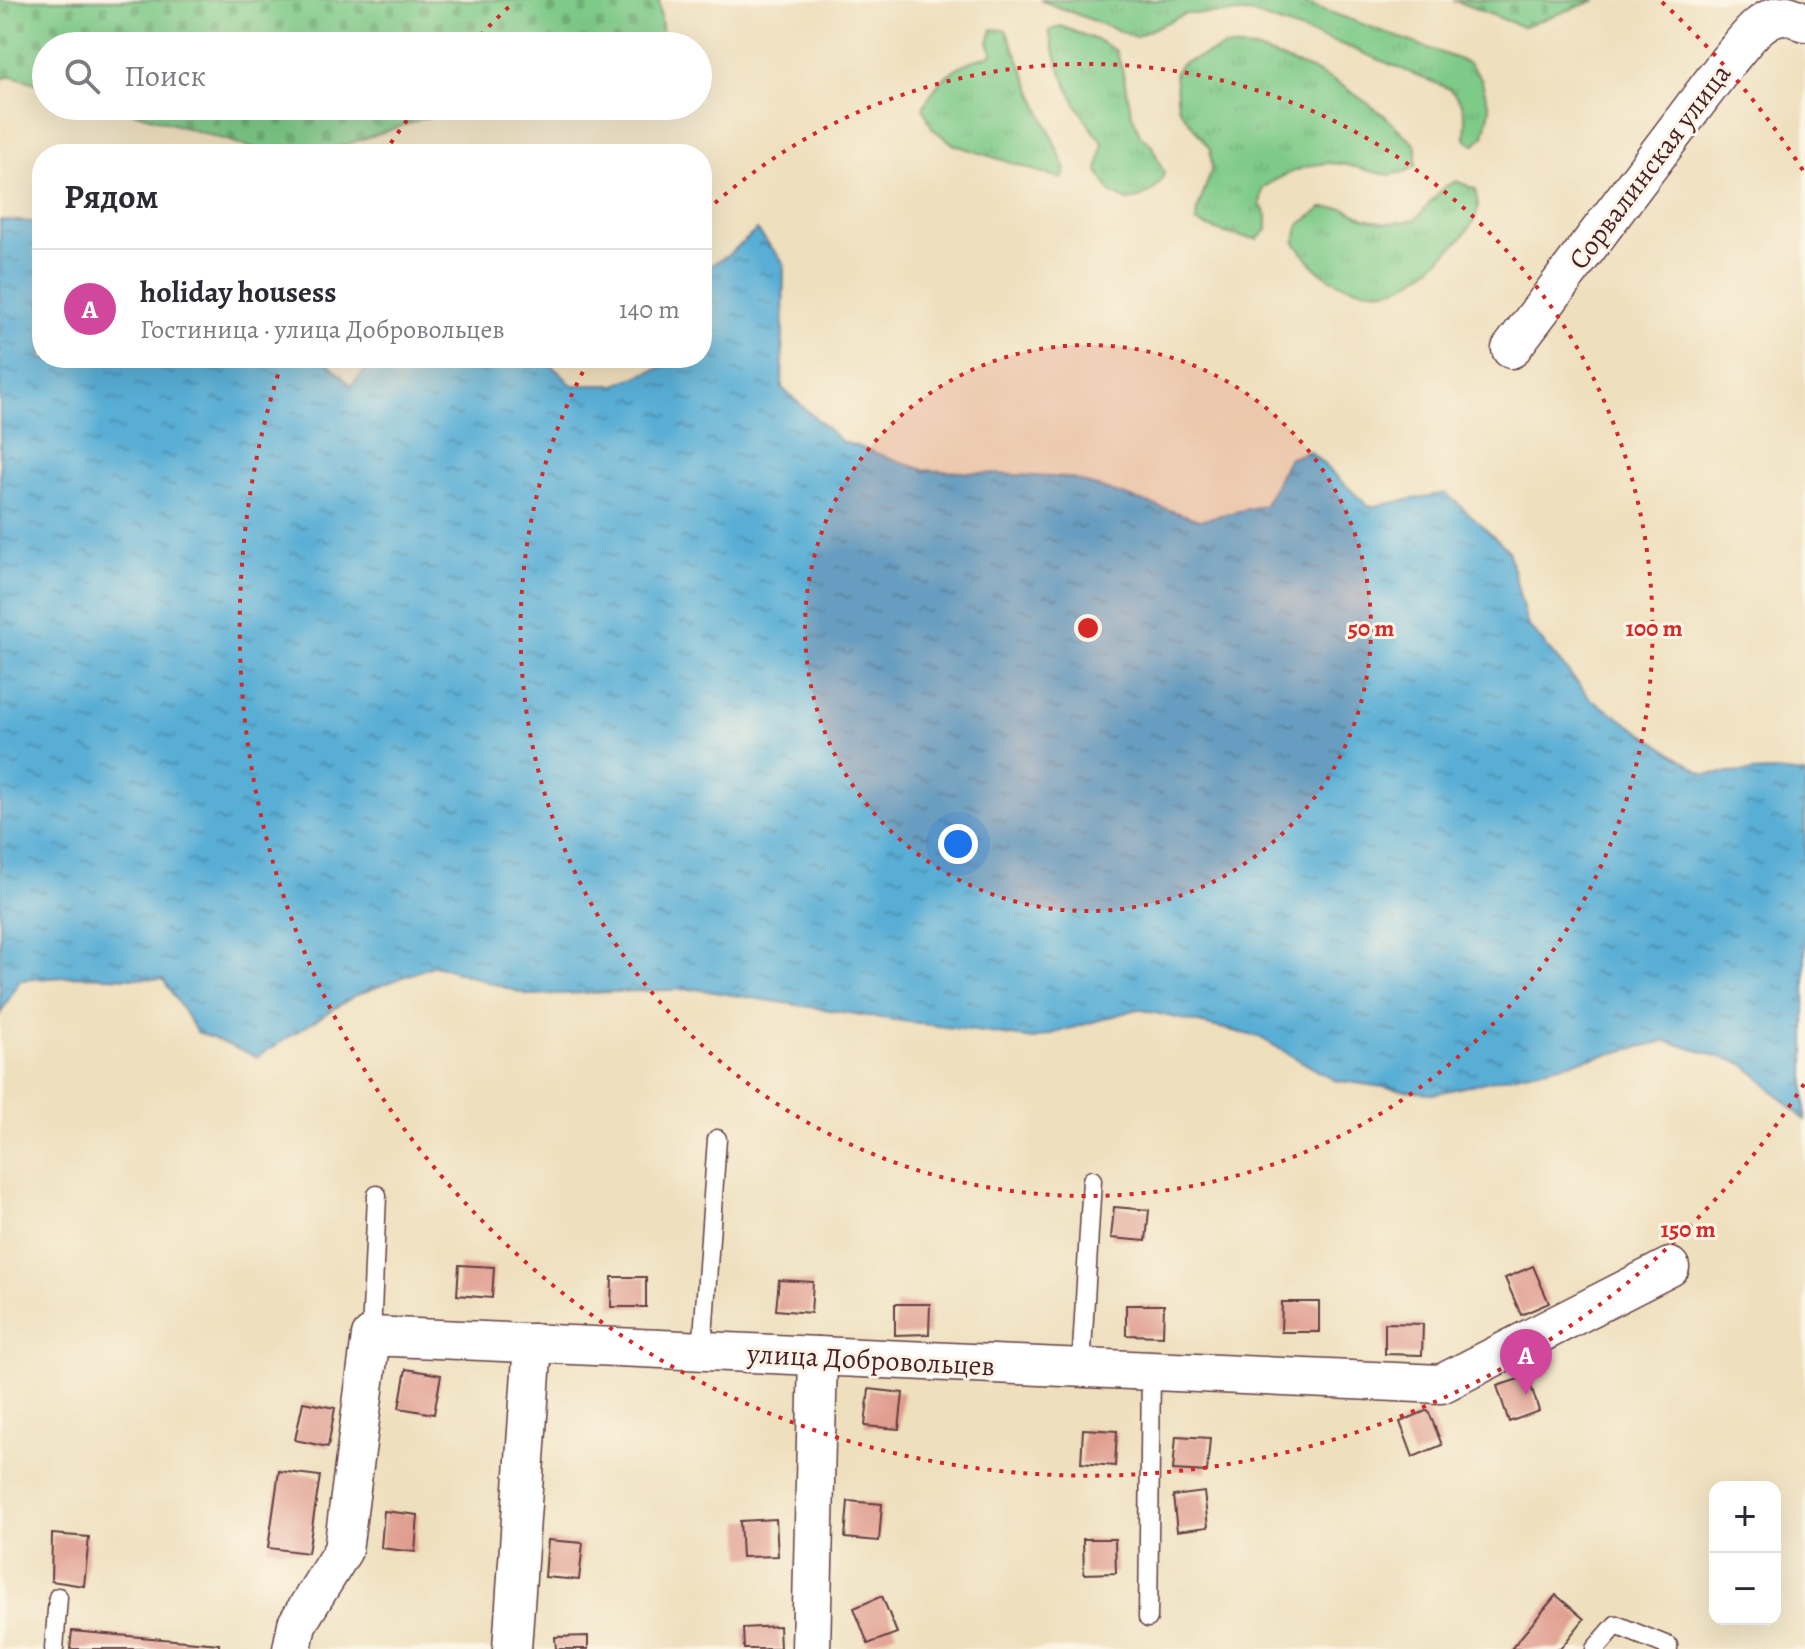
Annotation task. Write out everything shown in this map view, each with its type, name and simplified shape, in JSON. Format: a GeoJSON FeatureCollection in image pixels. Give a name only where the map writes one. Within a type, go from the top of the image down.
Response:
{"type":"FeatureCollection","features":[{"type":"Feature","properties":{"kind":"street","name":"Сорвалинская улица"},"geometry":{"type":"LineString","coordinates":[[1511,349],[1728,61],[1763,22],[1776,16],[1790,15],[1805,22]]}},
{"type":"Feature","properties":{"kind":"street","name":"улица Добровольцев"},"geometry":{"type":"LineString","coordinates":[[371,1336],[1441,1384],[1670,1267]]}},
{"type":"Feature","properties":{"kind":"street"},"geometry":{"type":"LineString","coordinates":[[292,1649],[297,1624],[343,1550],[371,1336]]}},
{"type":"Feature","properties":{"kind":"street"},"geometry":{"type":"LineString","coordinates":[[512,1649],[533,1343]]}},
{"type":"Feature","properties":{"kind":"street"},"geometry":{"type":"LineString","coordinates":[[811,1649],[818,1356]]}},
{"type":"Feature","properties":{"kind":"lane"},"geometry":{"type":"LineString","coordinates":[[702,1351],[717,1139]]}},
{"type":"Feature","properties":{"kind":"lane"},"geometry":{"type":"LineString","coordinates":[[1081,1368],[1092,1180]]}},
{"type":"Feature","properties":{"kind":"lane"},"geometry":{"type":"LineString","coordinates":[[371,1336],[377,1195]]}},
{"type":"Feature","properties":{"kind":"lane"},"geometry":{"type":"LineString","coordinates":[[1148,1618],[1151,1371]]}},
{"type":"Feature","properties":{"kind":"lane"},"geometry":{"type":"LineString","coordinates":[[54,1649],[58,1597]]}},
{"type":"Feature","properties":{"kind":"lane"},"geometry":{"type":"LineString","coordinates":[[1595,1649],[1616,1625],[1668,1646],[1668,1649]]}},
{"type":"Feature","properties":{"kind":"green space"},"geometry":{"type":"Polygon","coordinates":[[[0,0],[659,0],[662,32],[32,32],[32,82],[12,76],[0,79],[0,0]]]}},
{"type":"Feature","properties":{"kind":"green space"},"geometry":{"type":"Polygon","coordinates":[[[1040,0],[1297,0],[1469,63],[1481,79],[1490,109],[1484,136],[1474,145],[1465,139],[1466,122],[1462,104],[1450,89],[1346,46],[1250,13],[1185,14],[1135,37],[1040,0]]]}},
{"type":"Feature","properties":{"kind":"green space"},"geometry":{"type":"Polygon","coordinates":[[[1453,0],[1596,0],[1523,27],[1453,0]]]}},
{"type":"Feature","properties":{"kind":"green space"},"geometry":{"type":"Polygon","coordinates":[[[1060,26],[1116,51],[1140,135],[1151,144],[1164,173],[1155,189],[1146,195],[1128,201],[1111,193],[1098,171],[1103,143],[1076,104],[1063,76],[1049,31],[1060,26]]]}},
{"type":"Feature","properties":{"kind":"green space"},"geometry":{"type":"Polygon","coordinates":[[[992,29],[1006,30],[1066,170],[1062,179],[955,145],[933,129],[923,108],[948,75],[993,53],[988,43],[992,29]]]}},
{"type":"Feature","properties":{"kind":"green space"},"geometry":{"type":"Polygon","coordinates":[[[1225,47],[1256,49],[1319,73],[1343,86],[1384,115],[1416,146],[1416,166],[1405,172],[1384,174],[1329,163],[1286,175],[1263,188],[1260,204],[1267,215],[1267,230],[1257,239],[1226,233],[1196,222],[1212,169],[1210,149],[1178,107],[1175,72],[1181,64],[1225,47]]]}},
{"type":"Feature","properties":{"kind":"green space"},"geometry":{"type":"Polygon","coordinates":[[[160,120],[419,120],[348,144],[240,144],[160,120]]]}},
{"type":"Feature","properties":{"kind":"green space"},"geometry":{"type":"Polygon","coordinates":[[[1456,181],[1475,189],[1478,208],[1474,221],[1442,257],[1402,286],[1369,290],[1341,283],[1325,275],[1295,243],[1298,226],[1322,208],[1345,208],[1385,223],[1403,222],[1416,219],[1444,187],[1456,181]]]}},
{"type":"Feature","properties":{"kind":"water"},"geometry":{"type":"Polygon","coordinates":[[[0,220],[32,222],[32,368],[333,368],[351,385],[368,368],[554,368],[572,385],[615,385],[660,368],[712,368],[712,264],[726,257],[757,230],[784,263],[782,388],[841,441],[924,470],[1070,478],[1200,520],[1265,505],[1288,459],[1309,451],[1369,507],[1446,493],[1508,550],[1527,624],[1591,699],[1704,774],[1773,771],[1805,774],[1805,1120],[1744,1064],[1666,1041],[1433,1094],[1334,1080],[1259,1037],[1138,1009],[1034,1039],[695,989],[529,995],[435,965],[356,995],[257,1057],[197,1032],[163,979],[79,976],[20,980],[0,1014],[0,220]]]}},
{"type":"Feature","properties":{"kind":"building"},"geometry":{"type":"Polygon","coordinates":[[[1114,1207],[1149,1210],[1146,1241],[1111,1238],[1114,1207]]]}},
{"type":"Feature","properties":{"kind":"building"},"geometry":{"type":"Polygon","coordinates":[[[459,1265],[494,1267],[492,1298],[457,1295],[459,1265]]]}},
{"type":"Feature","properties":{"kind":"building"},"geometry":{"type":"Polygon","coordinates":[[[1533,1266],[1549,1303],[1521,1315],[1505,1278],[1533,1266]]]}},
{"type":"Feature","properties":{"kind":"building"},"geometry":{"type":"Polygon","coordinates":[[[612,1277],[646,1277],[646,1307],[611,1307],[612,1277]]]}},
{"type":"Feature","properties":{"kind":"building"},"geometry":{"type":"Polygon","coordinates":[[[779,1280],[813,1282],[811,1313],[776,1310],[779,1280]]]}},
{"type":"Feature","properties":{"kind":"building"},"geometry":{"type":"Polygon","coordinates":[[[1282,1302],[1319,1302],[1319,1332],[1281,1332],[1282,1302]]]}},
{"type":"Feature","properties":{"kind":"building"},"geometry":{"type":"Polygon","coordinates":[[[895,1304],[930,1304],[929,1334],[895,1335],[895,1304]]]}},
{"type":"Feature","properties":{"kind":"building"},"geometry":{"type":"Polygon","coordinates":[[[1126,1305],[1164,1305],[1163,1336],[1126,1335],[1126,1305]]]}},
{"type":"Feature","properties":{"kind":"building"},"geometry":{"type":"Polygon","coordinates":[[[1385,1323],[1423,1324],[1422,1355],[1385,1354],[1385,1323]]]}},
{"type":"Feature","properties":{"kind":"building"},"geometry":{"type":"Polygon","coordinates":[[[406,1369],[441,1375],[434,1414],[399,1408],[406,1369]]]}},
{"type":"Feature","properties":{"kind":"building"},"geometry":{"type":"Polygon","coordinates":[[[1528,1376],[1539,1411],[1509,1422],[1497,1386],[1528,1376]]]}},
{"type":"Feature","properties":{"kind":"building"},"geometry":{"type":"Polygon","coordinates":[[[869,1389],[903,1393],[899,1429],[865,1426],[869,1389]]]}},
{"type":"Feature","properties":{"kind":"building"},"geometry":{"type":"Polygon","coordinates":[[[303,1402],[335,1408],[328,1447],[295,1440],[303,1402]]]}},
{"type":"Feature","properties":{"kind":"building"},"geometry":{"type":"Polygon","coordinates":[[[1428,1410],[1442,1445],[1413,1457],[1400,1422],[1428,1410]]]}},
{"type":"Feature","properties":{"kind":"building"},"geometry":{"type":"Polygon","coordinates":[[[1083,1429],[1117,1431],[1115,1466],[1081,1463],[1083,1429]]]}},
{"type":"Feature","properties":{"kind":"building"},"geometry":{"type":"Polygon","coordinates":[[[1176,1436],[1210,1438],[1207,1472],[1173,1470],[1176,1436]]]}},
{"type":"Feature","properties":{"kind":"building"},"geometry":{"type":"Polygon","coordinates":[[[279,1471],[320,1476],[308,1553],[268,1548],[279,1471]]]}},
{"type":"Feature","properties":{"kind":"building"},"geometry":{"type":"Polygon","coordinates":[[[1204,1492],[1208,1527],[1177,1531],[1173,1496],[1204,1492]]]}},
{"type":"Feature","properties":{"kind":"building"},"geometry":{"type":"Polygon","coordinates":[[[848,1501],[882,1504],[879,1541],[845,1538],[848,1501]]]}},
{"type":"Feature","properties":{"kind":"building"},"geometry":{"type":"Polygon","coordinates":[[[384,1511],[418,1515],[415,1552],[381,1548],[384,1511]]]}},
{"type":"Feature","properties":{"kind":"building"},"geometry":{"type":"Polygon","coordinates":[[[776,1519],[778,1556],[742,1557],[740,1521],[776,1519]]]}},
{"type":"Feature","properties":{"kind":"building"},"geometry":{"type":"Polygon","coordinates":[[[52,1534],[89,1537],[84,1586],[51,1581],[52,1534]]]}},
{"type":"Feature","properties":{"kind":"building"},"geometry":{"type":"Polygon","coordinates":[[[1083,1539],[1115,1539],[1116,1573],[1084,1574],[1083,1539]]]}},
{"type":"Feature","properties":{"kind":"building"},"geometry":{"type":"Polygon","coordinates":[[[548,1540],[583,1543],[579,1580],[545,1577],[548,1540]]]}},
{"type":"Feature","properties":{"kind":"building"},"geometry":{"type":"Polygon","coordinates":[[[1556,1595],[1584,1619],[1560,1649],[1511,1649],[1556,1595]]]}},
{"type":"Feature","properties":{"kind":"building"},"geometry":{"type":"Polygon","coordinates":[[[882,1596],[897,1633],[868,1644],[854,1608],[882,1596]]]}},
{"type":"Feature","properties":{"kind":"building"},"geometry":{"type":"Polygon","coordinates":[[[779,1626],[780,1649],[744,1649],[743,1628],[779,1626]]]}},
{"type":"Feature","properties":{"kind":"building"},"geometry":{"type":"Polygon","coordinates":[[[72,1631],[219,1644],[219,1649],[70,1649],[72,1631]]]}},
{"type":"Feature","properties":{"kind":"building"},"geometry":{"type":"Polygon","coordinates":[[[588,1636],[588,1649],[556,1649],[555,1637],[588,1636]]]}},
{"type":"Feature","properties":{"kind":"place","name":"holiday housess"},"geometry":{"type":"Point","coordinates":[1526,1395]}}]}
